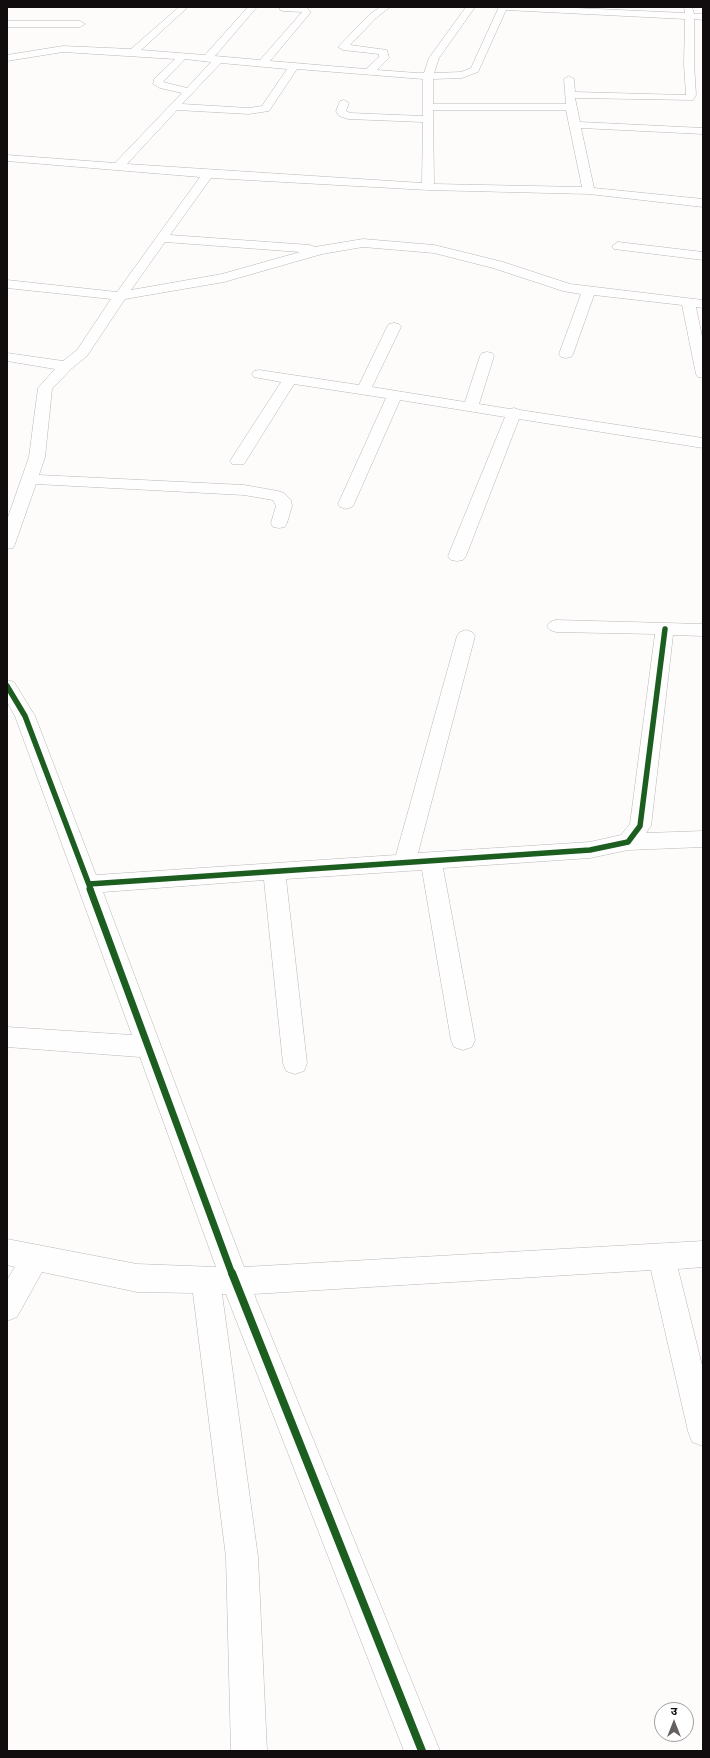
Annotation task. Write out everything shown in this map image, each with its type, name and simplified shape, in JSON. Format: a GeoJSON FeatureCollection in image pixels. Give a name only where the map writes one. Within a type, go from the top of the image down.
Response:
{"type":"FeatureCollection","features":[{"type":"Feature","properties":{"kind":"street"},"geometry":{"type":"LineString","coordinates":[[133,52],[184,7]]}},
{"type":"Feature","properties":{"kind":"street"},"geometry":{"type":"LineString","coordinates":[[207,59],[253,7]]}},
{"type":"Feature","properties":{"kind":"street"},"geometry":{"type":"LineString","coordinates":[[368,72],[384,58],[384,52],[343,47],[373,16],[386,7]]}},
{"type":"Feature","properties":{"kind":"street"},"geometry":{"type":"LineString","coordinates":[[428,187],[428,76],[434,58],[471,7]]}},
{"type":"Feature","properties":{"kind":"street"},"geometry":{"type":"LineString","coordinates":[[7,58],[63,49],[133,52],[428,76],[462,75],[475,70],[502,7],[689,12],[703,17]]}},
{"type":"Feature","properties":{"kind":"street"},"geometry":{"type":"LineString","coordinates":[[263,63],[307,12],[303,9],[283,8]]}},
{"type":"Feature","properties":{"kind":"street"},"geometry":{"type":"LineString","coordinates":[[570,95],[681,99],[689,98],[691,95],[689,64],[689,12]]}},
{"type":"Feature","properties":{"kind":"street"},"geometry":{"type":"LineString","coordinates":[[7,24],[80,24]]}},
{"type":"Feature","properties":{"kind":"street"},"geometry":{"type":"LineString","coordinates":[[17,24],[23,37]]}},
{"type":"Feature","properties":{"kind":"street"},"geometry":{"type":"LineString","coordinates":[[182,57],[158,81],[158,84],[189,91]]}},
{"type":"Feature","properties":{"kind":"street"},"geometry":{"type":"LineString","coordinates":[[119,166],[218,60]]}},
{"type":"Feature","properties":{"kind":"street"},"geometry":{"type":"LineString","coordinates":[[174,107],[249,111],[265,109],[294,66]]}},
{"type":"Feature","properties":{"kind":"street"},"geometry":{"type":"LineString","coordinates":[[569,79],[571,107],[590,191]]}},
{"type":"Feature","properties":{"kind":"street"},"geometry":{"type":"LineString","coordinates":[[624,86],[624,97]]}},
{"type":"Feature","properties":{"kind":"street"},"geometry":{"type":"LineString","coordinates":[[344,103],[341,110],[343,114],[348,116],[429,119]]}},
{"type":"Feature","properties":{"kind":"street"},"geometry":{"type":"LineString","coordinates":[[429,107],[571,107]]}},
{"type":"Feature","properties":{"kind":"street"},"geometry":{"type":"LineString","coordinates":[[575,125],[703,131]]}},
{"type":"Feature","properties":{"kind":"street"},"geometry":{"type":"LineString","coordinates":[[7,158],[208,174],[428,187],[590,191],[703,203]]}},
{"type":"Feature","properties":{"kind":"street"},"geometry":{"type":"LineString","coordinates":[[7,544],[37,457],[45,388],[66,366],[82,353],[120,296],[208,174]]}},
{"type":"Feature","properties":{"kind":"street"},"geometry":{"type":"LineString","coordinates":[[162,238],[320,250]]}},
{"type":"Feature","properties":{"kind":"street"},"geometry":{"type":"LineString","coordinates":[[7,284],[120,296],[224,278],[320,250],[363,243],[390,244],[434,249],[498,265],[568,288],[703,304]]}},
{"type":"Feature","properties":{"kind":"street"},"geometry":{"type":"LineString","coordinates":[[618,246],[703,256]]}},
{"type":"Feature","properties":{"kind":"street"},"geometry":{"type":"LineString","coordinates":[[566,354],[589,291]]}},
{"type":"Feature","properties":{"kind":"street"},"geometry":{"type":"LineString","coordinates":[[688,303],[703,374]]}},
{"type":"Feature","properties":{"kind":"street"},"geometry":{"type":"LineString","coordinates":[[363,391],[394,327]]}},
{"type":"Feature","properties":{"kind":"street"},"geometry":{"type":"LineString","coordinates":[[471,406],[487,356]]}},
{"type":"Feature","properties":{"kind":"street"},"geometry":{"type":"LineString","coordinates":[[7,357],[66,366]]}},
{"type":"Feature","properties":{"kind":"street"},"geometry":{"type":"LineString","coordinates":[[259,374],[363,391],[514,412],[703,443]]}},
{"type":"Feature","properties":{"kind":"street"},"geometry":{"type":"LineString","coordinates":[[238,461],[290,379]]}},
{"type":"Feature","properties":{"kind":"street"},"geometry":{"type":"LineString","coordinates":[[346,504],[395,395]]}},
{"type":"Feature","properties":{"kind":"street"},"geometry":{"type":"LineString","coordinates":[[457,556],[514,412]]}},
{"type":"Feature","properties":{"kind":"street"},"geometry":{"type":"LineString","coordinates":[[30,479],[244,490],[278,496],[283,500],[284,506],[279,524]]}},
{"type":"Feature","properties":{"kind":"street"},"geometry":{"type":"LineString","coordinates":[[556,626],[703,630]]}},
{"type":"Feature","properties":{"kind":"street"},"geometry":{"type":"LineString","coordinates":[[628,842],[640,826],[665,629]]}},
{"type":"Feature","properties":{"kind":"street"},"geometry":{"type":"LineString","coordinates":[[406,863],[466,636]]}},
{"type":"Feature","properties":{"kind":"street"},"geometry":{"type":"LineString","coordinates":[[7,686],[16,717],[89,884],[149,1047],[220,1281],[422,1751]]}},
{"type":"Feature","properties":{"kind":"street"},"geometry":{"type":"LineString","coordinates":[[89,884],[590,850],[628,842],[703,839]]}},
{"type":"Feature","properties":{"kind":"street"},"geometry":{"type":"LineString","coordinates":[[430,861],[463,1040]]}},
{"type":"Feature","properties":{"kind":"street"},"geometry":{"type":"LineString","coordinates":[[274,872],[295,1063]]}},
{"type":"Feature","properties":{"kind":"street"},"geometry":{"type":"LineString","coordinates":[[7,1037],[149,1047]]}},
{"type":"Feature","properties":{"kind":"street"},"geometry":{"type":"LineString","coordinates":[[7,1252],[137,1278],[220,1281],[662,1258],[703,1254]]}},
{"type":"Feature","properties":{"kind":"street"},"geometry":{"type":"LineString","coordinates":[[7,1307],[35,1258]]}},
{"type":"Feature","properties":{"kind":"street"},"geometry":{"type":"LineString","coordinates":[[662,1258],[703,1431]]}},
{"type":"Feature","properties":{"kind":"street"},"geometry":{"type":"LineString","coordinates":[[220,1281],[242,1557],[249,1751]]}},
{"type":"Feature","properties":{"kind":"cycle path"},"geometry":{"type":"LineString","coordinates":[[89,884],[590,850],[628,842],[640,826],[665,629]]}},
{"type":"Feature","properties":{"kind":"cycle path"},"geometry":{"type":"LineString","coordinates":[[7,686],[25,716],[84,871],[235,1281],[422,1751]]}}]}
